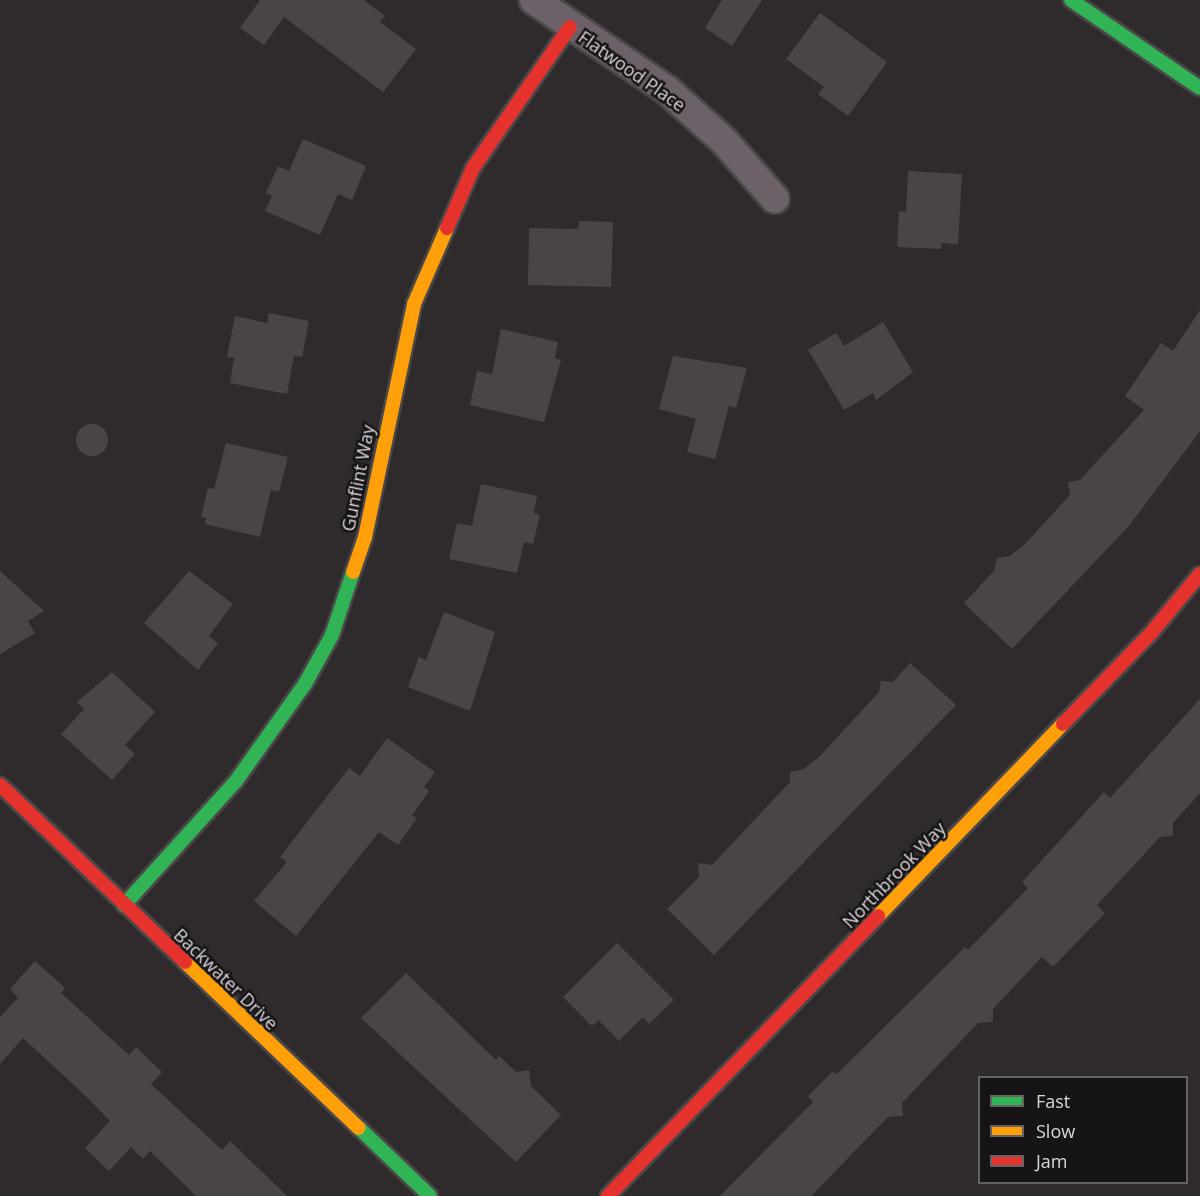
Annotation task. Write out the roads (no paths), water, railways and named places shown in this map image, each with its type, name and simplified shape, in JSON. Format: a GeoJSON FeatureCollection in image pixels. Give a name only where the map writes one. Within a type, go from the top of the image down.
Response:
{"type":"FeatureCollection","features":[{"type":"Feature","properties":{"kind":"street","name":"Flatwood Place"},"geometry":{"type":"LineString","coordinates":[[534,0],[570,27],[667,90],[724,141],[775,199]]}},
{"type":"Feature","properties":{"kind":"street"},"geometry":{"type":"LineString","coordinates":[[1071,0],[1200,88]]}},
{"type":"Feature","properties":{"kind":"street","name":"Gunflint Way"},"geometry":{"type":"LineString","coordinates":[[124,905],[236,781],[305,684],[332,635],[368,527],[414,304],[473,168],[570,27]]}},
{"type":"Feature","properties":{"kind":"street","name":"Northbrook Way"},"geometry":{"type":"LineString","coordinates":[[608,1196],[1152,632],[1200,574]]}},
{"type":"Feature","properties":{"kind":"street","name":"Backwater Drive"},"geometry":{"type":"LineString","coordinates":[[0,785],[430,1196]]}}]}
